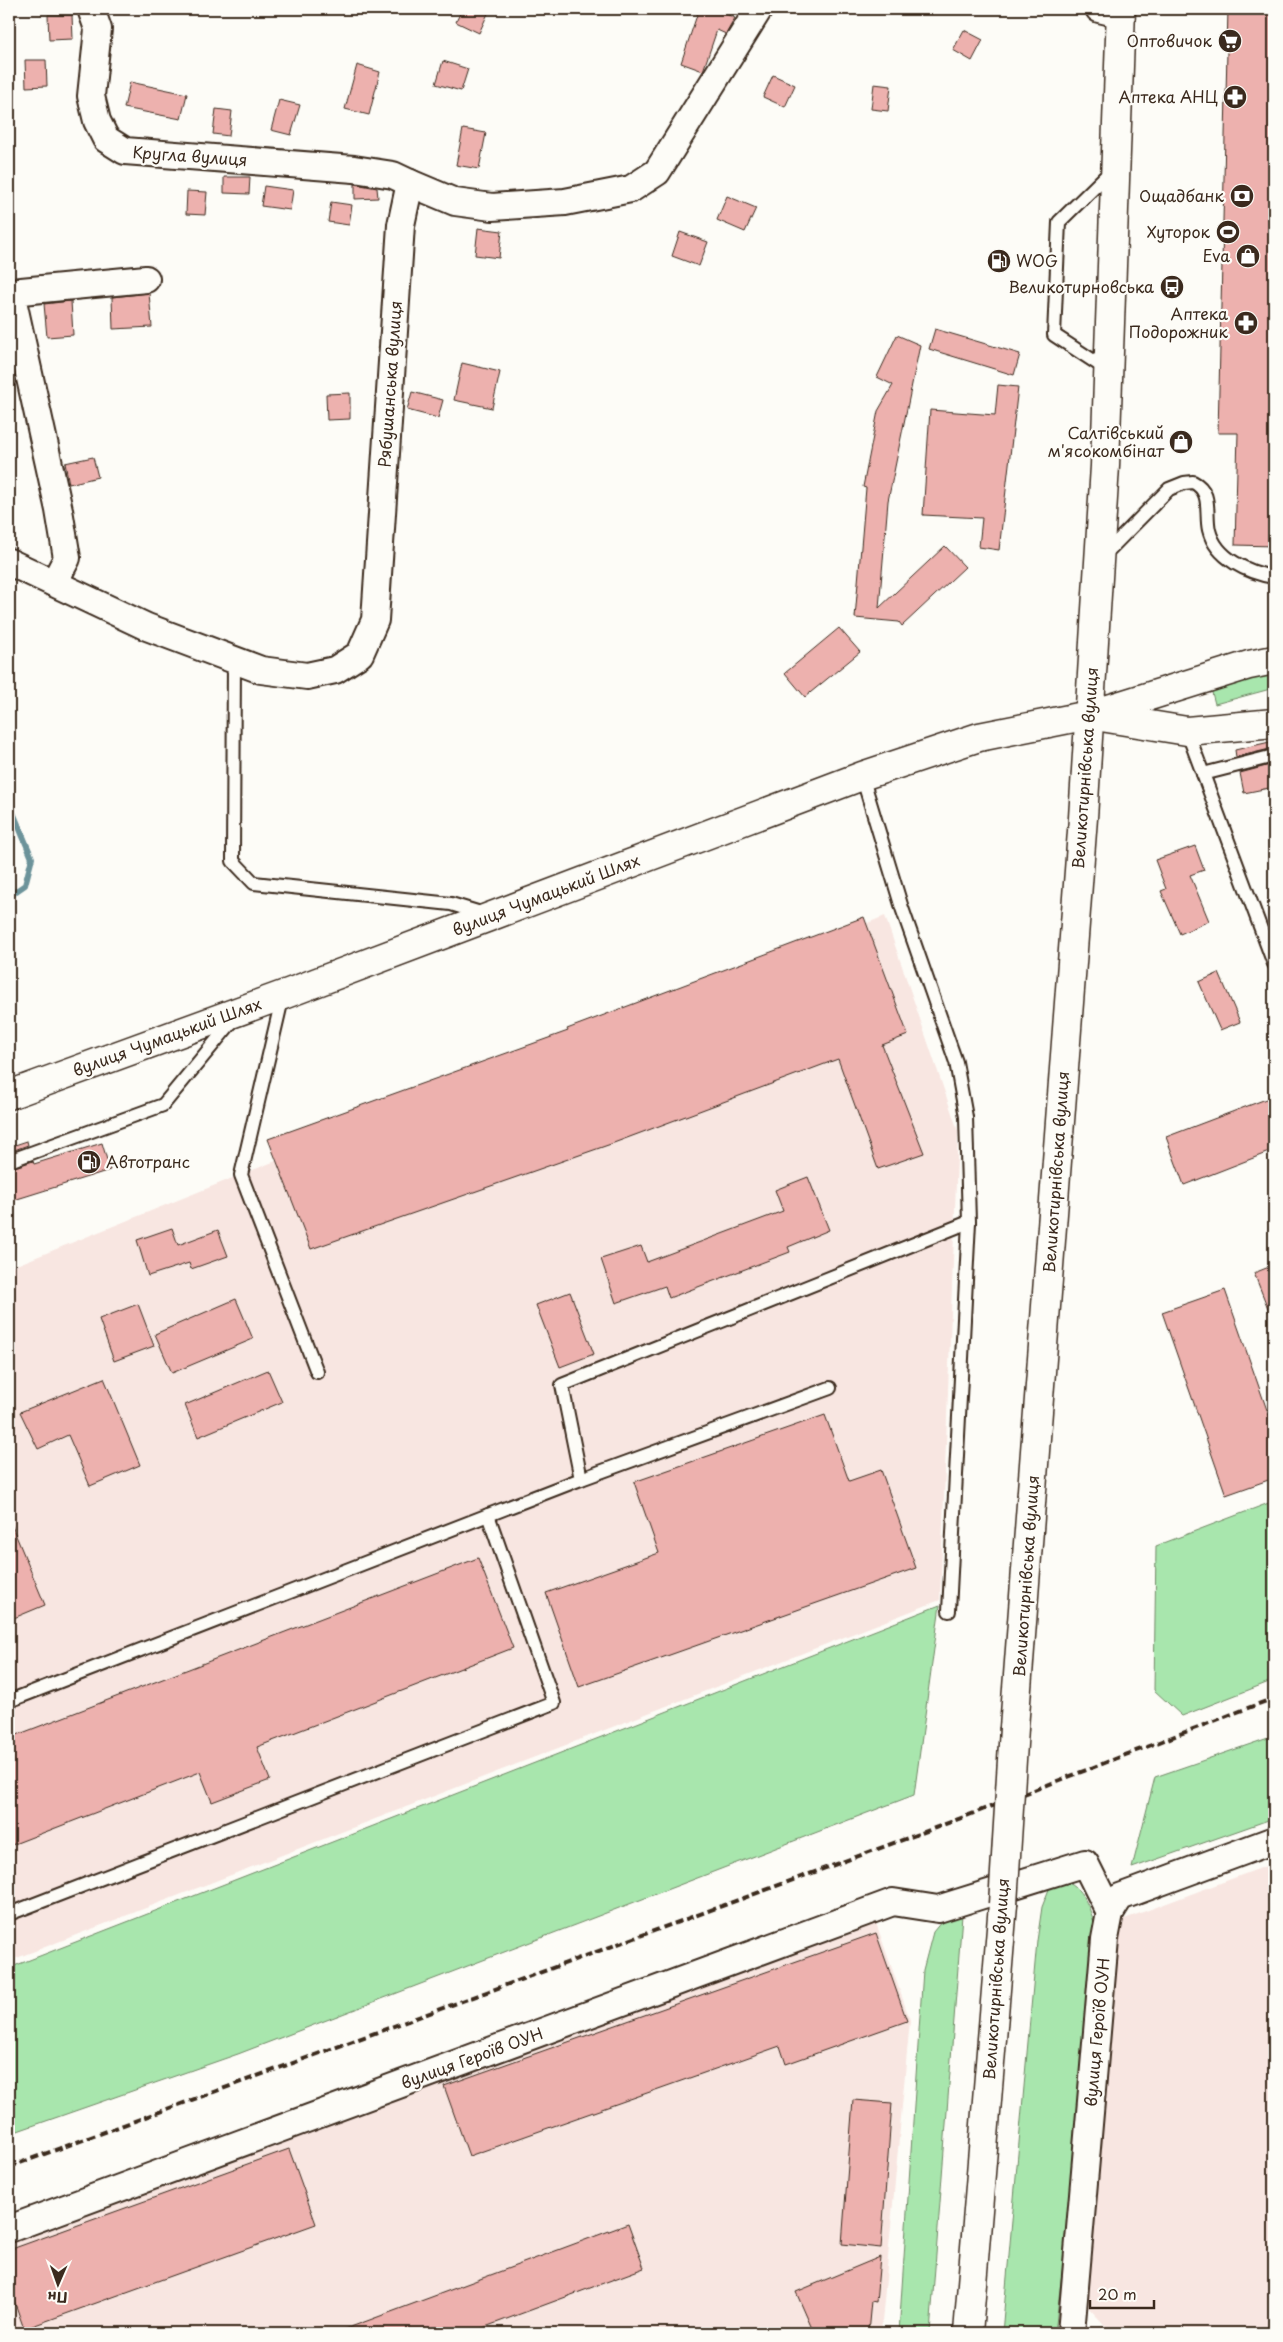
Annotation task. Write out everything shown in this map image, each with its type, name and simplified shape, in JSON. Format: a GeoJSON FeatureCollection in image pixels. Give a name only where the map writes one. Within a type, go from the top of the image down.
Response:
{"type":"FeatureCollection","features":[{"type":"Feature","properties":{"kind":"main road","name":"Великотирнівська вулиця"},"geometry":{"type":"LineString","coordinates":[[968,2333],[1083,818],[1109,371],[1116,166],[1113,11]]}},
{"type":"Feature","properties":{"kind":"main road","name":"вулиця Чумацький Шлях"},"geometry":{"type":"LineString","coordinates":[[9,1095],[283,995],[862,776],[979,737],[1088,715],[1249,665],[1274,660]]}},
{"type":"Feature","properties":{"kind":"main road","name":"вулиця Чумацький Шлях"},"geometry":{"type":"LineString","coordinates":[[1088,715],[1187,731],[1274,723]]}},
{"type":"Feature","properties":{"kind":"street","name":"Кругла вулиця"},"geometry":{"type":"LineString","coordinates":[[91,9],[98,29],[91,96],[97,121],[106,139],[125,151],[354,169],[393,175],[410,183]]}},
{"type":"Feature","properties":{"kind":"street"},"geometry":{"type":"LineString","coordinates":[[410,183],[455,202],[492,207],[565,202],[631,189],[658,172],[759,9]]}},
{"type":"Feature","properties":{"kind":"street","name":"Рябушанська вулиця"},"geometry":{"type":"LineString","coordinates":[[9,562],[147,627],[261,670],[307,676],[335,670],[360,654],[374,620],[401,225],[410,183]]}},
{"type":"Feature","properties":{"kind":"street"},"geometry":{"type":"LineString","coordinates":[[54,583],[67,558],[59,510],[11,292],[146,279]]}},
{"type":"Feature","properties":{"kind":"street"},"geometry":{"type":"LineString","coordinates":[[1110,1913],[1120,1897],[1274,1840]]}},
{"type":"Feature","properties":{"kind":"street","name":"вулиця Героїв ОУН"},"geometry":{"type":"LineString","coordinates":[[9,2229],[893,1902],[938,1909],[1085,1863],[1110,1913],[1105,1939],[1071,2333]]}},
{"type":"Feature","properties":{"kind":"lane"},"geometry":{"type":"LineString","coordinates":[[1109,371],[1054,334],[1059,222],[1116,166]]}},
{"type":"Feature","properties":{"kind":"lane"},"geometry":{"type":"LineString","coordinates":[[1099,561],[1169,489],[1189,481],[1197,484],[1205,493],[1208,504],[1210,533],[1222,551],[1240,567],[1274,577]]}},
{"type":"Feature","properties":{"kind":"lane"},"geometry":{"type":"LineString","coordinates":[[234,660],[233,861],[254,883],[451,904],[491,916]]}},
{"type":"Feature","properties":{"kind":"lane"},"geometry":{"type":"LineString","coordinates":[[1187,731],[1274,964]]}},
{"type":"Feature","properties":{"kind":"lane"},"geometry":{"type":"LineString","coordinates":[[1203,774],[1274,756]]}},
{"type":"Feature","properties":{"kind":"lane"},"geometry":{"type":"LineString","coordinates":[[862,776],[902,908],[956,1062],[966,1117],[969,1222],[949,1611]]}},
{"type":"Feature","properties":{"kind":"lane"},"geometry":{"type":"LineString","coordinates":[[283,995],[241,1175],[317,1372]]}},
{"type":"Feature","properties":{"kind":"lane"},"geometry":{"type":"LineString","coordinates":[[9,1162],[163,1106],[242,1010]]}},
{"type":"Feature","properties":{"kind":"lane"},"geometry":{"type":"LineString","coordinates":[[580,1479],[562,1385],[969,1222]]}},
{"type":"Feature","properties":{"kind":"lane"},"geometry":{"type":"LineString","coordinates":[[9,1701],[580,1479],[830,1388]]}},
{"type":"Feature","properties":{"kind":"lane"},"geometry":{"type":"LineString","coordinates":[[9,1914],[554,1703],[488,1515]]}},
{"type":"Feature","properties":{"kind":"shaded area"},"geometry":{"type":"Polygon","coordinates":[[[885,916],[958,1131],[940,1600],[9,1961],[9,1268],[885,916]]]}},
{"type":"Feature","properties":{"kind":"shaded area"},"geometry":{"type":"Polygon","coordinates":[[[1274,1863],[1274,2333],[1112,2333],[1086,2305],[1119,1921],[1274,1863]]]}},
{"type":"Feature","properties":{"kind":"shaded area"},"geometry":{"type":"Polygon","coordinates":[[[876,1923],[910,2020],[881,2333],[9,2333],[9,2239],[876,1923]]]}},
{"type":"Feature","properties":{"kind":"green space"},"geometry":{"type":"Polygon","coordinates":[[[1274,673],[1274,688],[1215,704],[1211,689],[1274,673]]]}},
{"type":"Feature","properties":{"kind":"green space"},"geometry":{"type":"Polygon","coordinates":[[[1274,1501],[1274,1680],[1182,1716],[1154,1690],[1156,1546],[1274,1501]]]}},
{"type":"Feature","properties":{"kind":"green space"},"geometry":{"type":"Polygon","coordinates":[[[940,1605],[914,1795],[238,2054],[9,2134],[9,1968],[940,1605]]]}},
{"type":"Feature","properties":{"kind":"green space"},"geometry":{"type":"Polygon","coordinates":[[[1274,1736],[1274,1818],[1132,1868],[1155,1777],[1274,1736]]]}},
{"type":"Feature","properties":{"kind":"green space"},"geometry":{"type":"Polygon","coordinates":[[[1053,1879],[1062,1880],[1075,1887],[1085,1899],[1094,1922],[1099,1954],[1096,2002],[1055,2333],[1002,2333],[1037,1941],[1042,1907],[1053,1879]]]}},
{"type":"Feature","properties":{"kind":"green space"},"geometry":{"type":"Polygon","coordinates":[[[962,1915],[930,2333],[899,2333],[923,1970],[933,1932],[946,1916],[962,1915]]]}},
{"type":"Feature","properties":{"kind":"building"},"geometry":{"type":"Polygon","coordinates":[[[462,9],[490,9],[479,33],[456,22],[462,9]]]}},
{"type":"Feature","properties":{"kind":"building"},"geometry":{"type":"Polygon","coordinates":[[[699,9],[715,9],[735,18],[726,34],[717,30],[703,71],[681,63],[699,9]]]}},
{"type":"Feature","properties":{"kind":"building"},"geometry":{"type":"Polygon","coordinates":[[[1228,9],[1274,9],[1274,546],[1235,545],[1238,433],[1218,433],[1228,9]]]}},
{"type":"Feature","properties":{"kind":"building"},"geometry":{"type":"Polygon","coordinates":[[[48,15],[72,15],[73,39],[49,40],[48,15]]]}},
{"type":"Feature","properties":{"kind":"building"},"geometry":{"type":"Polygon","coordinates":[[[964,30],[983,40],[972,61],[953,50],[964,30]]]}},
{"type":"Feature","properties":{"kind":"building"},"geometry":{"type":"Polygon","coordinates":[[[25,60],[46,60],[47,86],[26,87],[25,60]]]}},
{"type":"Feature","properties":{"kind":"building"},"geometry":{"type":"Polygon","coordinates":[[[443,61],[468,69],[461,91],[436,84],[443,61]]]}},
{"type":"Feature","properties":{"kind":"building"},"geometry":{"type":"Polygon","coordinates":[[[357,65],[380,72],[369,115],[345,109],[357,65]]]}},
{"type":"Feature","properties":{"kind":"building"},"geometry":{"type":"Polygon","coordinates":[[[773,75],[795,85],[785,107],[763,97],[773,75]]]}},
{"type":"Feature","properties":{"kind":"building"},"geometry":{"type":"Polygon","coordinates":[[[130,82],[187,94],[181,119],[124,108],[130,82]]]}},
{"type":"Feature","properties":{"kind":"building"},"geometry":{"type":"Polygon","coordinates":[[[874,84],[891,86],[888,111],[871,109],[874,84]]]}},
{"type":"Feature","properties":{"kind":"building"},"geometry":{"type":"Polygon","coordinates":[[[279,100],[300,105],[291,135],[271,130],[279,100]]]}},
{"type":"Feature","properties":{"kind":"building"},"geometry":{"type":"Polygon","coordinates":[[[216,109],[232,111],[229,136],[213,134],[216,109]]]}},
{"type":"Feature","properties":{"kind":"building"},"geometry":{"type":"Polygon","coordinates":[[[463,129],[486,133],[479,169],[456,165],[463,129]]]}},
{"type":"Feature","properties":{"kind":"building"},"geometry":{"type":"Polygon","coordinates":[[[224,177],[250,177],[249,194],[224,193],[224,177]]]}},
{"type":"Feature","properties":{"kind":"building"},"geometry":{"type":"Polygon","coordinates":[[[355,184],[377,188],[378,198],[355,199],[355,184]]]}},
{"type":"Feature","properties":{"kind":"building"},"geometry":{"type":"Polygon","coordinates":[[[264,186],[293,190],[290,210],[261,206],[264,186]]]}},
{"type":"Feature","properties":{"kind":"building"},"geometry":{"type":"Polygon","coordinates":[[[187,191],[207,192],[205,215],[186,214],[187,191]]]}},
{"type":"Feature","properties":{"kind":"building"},"geometry":{"type":"Polygon","coordinates":[[[727,196],[756,208],[745,232],[717,220],[727,196]]]}},
{"type":"Feature","properties":{"kind":"building"},"geometry":{"type":"Polygon","coordinates":[[[331,202],[352,205],[349,225],[328,222],[331,202]]]}},
{"type":"Feature","properties":{"kind":"building"},"geometry":{"type":"Polygon","coordinates":[[[478,228],[502,231],[499,258],[475,255],[478,228]]]}},
{"type":"Feature","properties":{"kind":"building"},"geometry":{"type":"Polygon","coordinates":[[[680,232],[708,242],[699,266],[672,256],[680,232]]]}},
{"type":"Feature","properties":{"kind":"building"},"geometry":{"type":"Polygon","coordinates":[[[149,293],[152,327],[113,329],[112,297],[149,293]]]}},
{"type":"Feature","properties":{"kind":"building"},"geometry":{"type":"Polygon","coordinates":[[[71,301],[73,335],[47,337],[44,304],[71,301]]]}},
{"type":"Feature","properties":{"kind":"building"},"geometry":{"type":"Polygon","coordinates":[[[935,329],[1020,354],[1014,375],[929,349],[935,329]]]}},
{"type":"Feature","properties":{"kind":"building"},"geometry":{"type":"Polygon","coordinates":[[[897,335],[920,345],[888,501],[879,608],[945,546],[965,567],[902,626],[899,622],[855,618],[866,488],[863,487],[878,411],[893,385],[877,377],[897,335]]]}},
{"type":"Feature","properties":{"kind":"building"},"geometry":{"type":"Polygon","coordinates":[[[462,363],[500,372],[492,408],[454,400],[462,363]]]}},
{"type":"Feature","properties":{"kind":"building"},"geometry":{"type":"Polygon","coordinates":[[[998,385],[1018,387],[999,550],[979,547],[982,518],[923,515],[930,410],[995,415],[998,385]]]}},
{"type":"Feature","properties":{"kind":"building"},"geometry":{"type":"Polygon","coordinates":[[[412,392],[443,400],[438,418],[407,410],[412,392]]]}},
{"type":"Feature","properties":{"kind":"building"},"geometry":{"type":"Polygon","coordinates":[[[350,393],[350,419],[327,420],[326,394],[350,393]]]}},
{"type":"Feature","properties":{"kind":"building"},"geometry":{"type":"Polygon","coordinates":[[[93,457],[98,477],[69,484],[65,463],[93,457]]]}},
{"type":"Feature","properties":{"kind":"building"},"geometry":{"type":"Polygon","coordinates":[[[839,628],[860,652],[805,697],[785,673],[839,628]]]}},
{"type":"Feature","properties":{"kind":"building"},"geometry":{"type":"Polygon","coordinates":[[[1274,741],[1274,748],[1236,757],[1235,750],[1274,741]]]}},
{"type":"Feature","properties":{"kind":"building"},"geometry":{"type":"Polygon","coordinates":[[[1274,764],[1274,787],[1244,793],[1240,773],[1274,764]]]}},
{"type":"Feature","properties":{"kind":"building"},"geometry":{"type":"Polygon","coordinates":[[[1195,846],[1204,870],[1190,875],[1209,921],[1180,934],[1161,891],[1166,889],[1155,860],[1195,846]]]}},
{"type":"Feature","properties":{"kind":"building"},"geometry":{"type":"Polygon","coordinates":[[[864,917],[908,1035],[882,1045],[924,1153],[878,1169],[838,1059],[611,1144],[311,1249],[268,1139],[568,1031],[567,1029],[864,917]]]}},
{"type":"Feature","properties":{"kind":"building"},"geometry":{"type":"Polygon","coordinates":[[[1219,973],[1240,1022],[1220,1030],[1199,982],[1219,973]]]}},
{"type":"Feature","properties":{"kind":"building"},"geometry":{"type":"Polygon","coordinates":[[[1274,1096],[1274,1150],[1184,1185],[1166,1137],[1274,1096]]]}},
{"type":"Feature","properties":{"kind":"building"},"geometry":{"type":"Polygon","coordinates":[[[27,1141],[28,1145],[9,1152],[9,1147],[27,1141]]]}},
{"type":"Feature","properties":{"kind":"building"},"geometry":{"type":"Polygon","coordinates":[[[102,1143],[110,1170],[14,1200],[9,1182],[9,1169],[33,1161],[34,1164],[102,1143]]]}},
{"type":"Feature","properties":{"kind":"building"},"geometry":{"type":"Polygon","coordinates":[[[808,1177],[829,1230],[788,1247],[790,1252],[669,1298],[665,1286],[616,1303],[601,1259],[641,1246],[647,1262],[783,1211],[775,1190],[808,1177]]]}},
{"type":"Feature","properties":{"kind":"building"},"geometry":{"type":"Polygon","coordinates":[[[172,1228],[178,1245],[218,1230],[228,1256],[191,1269],[189,1263],[148,1276],[137,1240],[172,1228]]]}},
{"type":"Feature","properties":{"kind":"building"},"geometry":{"type":"Polygon","coordinates":[[[1274,1265],[1274,1321],[1273,1321],[1254,1273],[1274,1265]]]}},
{"type":"Feature","properties":{"kind":"building"},"geometry":{"type":"Polygon","coordinates":[[[1225,1290],[1274,1430],[1274,1478],[1226,1495],[1162,1312],[1225,1290]]]}},
{"type":"Feature","properties":{"kind":"building"},"geometry":{"type":"Polygon","coordinates":[[[570,1292],[594,1354],[560,1367],[536,1305],[570,1292]]]}},
{"type":"Feature","properties":{"kind":"building"},"geometry":{"type":"Polygon","coordinates":[[[236,1299],[253,1339],[172,1373],[155,1334],[236,1299]]]}},
{"type":"Feature","properties":{"kind":"building"},"geometry":{"type":"Polygon","coordinates":[[[138,1304],[154,1346],[114,1361],[99,1319],[138,1304]]]}},
{"type":"Feature","properties":{"kind":"building"},"geometry":{"type":"Polygon","coordinates":[[[268,1370],[282,1402],[198,1437],[185,1405],[268,1370]]]}},
{"type":"Feature","properties":{"kind":"building"},"geometry":{"type":"Polygon","coordinates":[[[104,1378],[140,1465],[90,1486],[68,1435],[38,1449],[20,1412],[104,1378]]]}},
{"type":"Feature","properties":{"kind":"building"},"geometry":{"type":"Polygon","coordinates":[[[825,1415],[849,1481],[881,1470],[916,1568],[579,1687],[546,1593],[659,1553],[634,1482],[825,1415]]]}},
{"type":"Feature","properties":{"kind":"building"},"geometry":{"type":"Polygon","coordinates":[[[9,1519],[45,1605],[9,1620],[9,1519]]]}},
{"type":"Feature","properties":{"kind":"building"},"geometry":{"type":"Polygon","coordinates":[[[478,1558],[513,1648],[257,1747],[270,1780],[212,1802],[200,1772],[9,1846],[9,1738],[478,1558]]]}},
{"type":"Feature","properties":{"kind":"building"},"geometry":{"type":"Polygon","coordinates":[[[876,1933],[907,2021],[786,2064],[780,2046],[469,2156],[444,2086],[876,1933]]]}},
{"type":"Feature","properties":{"kind":"building"},"geometry":{"type":"Polygon","coordinates":[[[853,2100],[892,2103],[881,2248],[842,2244],[853,2100]]]}},
{"type":"Feature","properties":{"kind":"building"},"geometry":{"type":"Polygon","coordinates":[[[289,2149],[316,2224],[24,2329],[9,2286],[9,2250],[289,2149]]]}},
{"type":"Feature","properties":{"kind":"building"},"geometry":{"type":"Polygon","coordinates":[[[628,2224],[644,2268],[469,2333],[341,2333],[340,2331],[628,2224]]]}},
{"type":"Feature","properties":{"kind":"building"},"geometry":{"type":"Polygon","coordinates":[[[880,2257],[876,2302],[871,2301],[868,2333],[814,2333],[796,2292],[880,2257]]]}},
{"type":"Feature","properties":{"kind":"waterway"},"geometry":{"type":"LineString","coordinates":[[9,803],[32,858],[25,885],[9,896]]}},
{"type":"Feature","properties":{"kind":"railway"},"geometry":{"type":"LineString","coordinates":[[9,2167],[935,1828],[1274,1698]]}},
{"type":"Feature","properties":{"kind":"place","name":"Оптовичок"},"geometry":{"type":"Point","coordinates":[1230,41]}},
{"type":"Feature","properties":{"kind":"place","name":"Аптека АНЦ"},"geometry":{"type":"Point","coordinates":[1235,97]}},
{"type":"Feature","properties":{"kind":"place","name":"Ощадбанк"},"geometry":{"type":"Point","coordinates":[1242,196]}},
{"type":"Feature","properties":{"kind":"place","name":"Хуторок"},"geometry":{"type":"Point","coordinates":[1228,232]}},
{"type":"Feature","properties":{"kind":"place","name":"Eva"},"geometry":{"type":"Point","coordinates":[1248,256]}},
{"type":"Feature","properties":{"kind":"place","name":"WOG"},"geometry":{"type":"Point","coordinates":[999,261]}},
{"type":"Feature","properties":{"kind":"place","name":"Великотирновська"},"geometry":{"type":"Point","coordinates":[1172,287]}},
{"type":"Feature","properties":{"kind":"place","name":"Аптека Подорожник"},"geometry":{"type":"Point","coordinates":[1246,323]}},
{"type":"Feature","properties":{"kind":"place","name":"Салтівський м'ясокомбінат"},"geometry":{"type":"Point","coordinates":[1181,442]}},
{"type":"Feature","properties":{"kind":"place","name":"Автотранс"},"geometry":{"type":"Point","coordinates":[89,1162]}}]}
